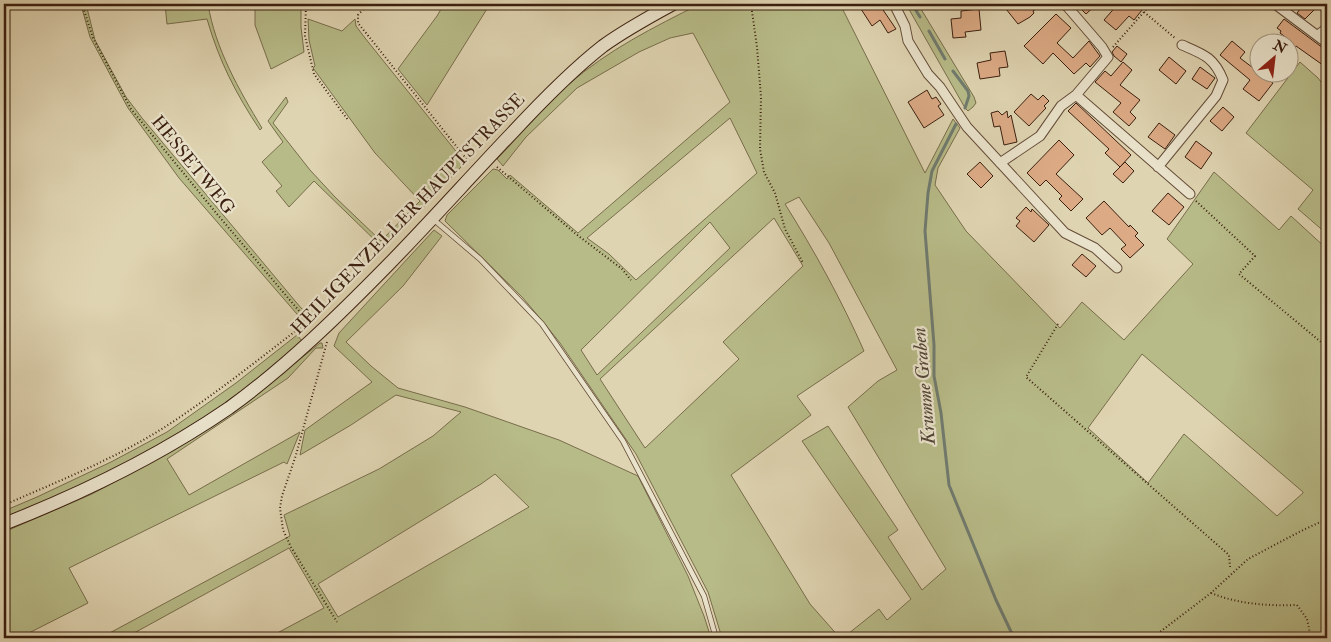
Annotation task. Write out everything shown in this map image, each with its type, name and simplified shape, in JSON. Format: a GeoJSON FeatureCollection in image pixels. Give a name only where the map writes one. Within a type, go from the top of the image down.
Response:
{"type":"FeatureCollection","features":[{"type":"Feature","properties":{"kind":"street","name":"HEILIGENZELLER HAUPTSTRASSE"},"geometry":{"type":"LineString","coordinates":[[4,524],[61,502],[125,470],[183,438],[230,407],[281,367],[322,331],[546,98],[603,47],[645,19],[673,4]]}},
{"type":"Feature","properties":{"kind":"street"},"geometry":{"type":"LineString","coordinates":[[894,4],[905,26],[908,41],[928,74],[940,87],[967,127],[1065,233],[1095,248],[1117,268]]}},
{"type":"Feature","properties":{"kind":"street"},"geometry":{"type":"LineString","coordinates":[[1000,163],[1040,136],[1061,106],[1076,95],[1108,57],[1102,47],[1066,4]]}},
{"type":"Feature","properties":{"kind":"street"},"geometry":{"type":"LineString","coordinates":[[1276,4],[1318,35],[1327,44]]}},
{"type":"Feature","properties":{"kind":"street"},"geometry":{"type":"LineString","coordinates":[[1318,35],[1327,28]]}},
{"type":"Feature","properties":{"kind":"street"},"geometry":{"type":"LineString","coordinates":[[1158,167],[1216,96],[1223,80],[1219,69],[1210,58],[1182,45]]}},
{"type":"Feature","properties":{"kind":"street"},"geometry":{"type":"LineString","coordinates":[[1076,95],[1190,194]]}},
{"type":"Feature","properties":{"kind":"lane"},"geometry":{"type":"LineString","coordinates":[[432,218],[480,259],[542,324],[623,441],[704,596],[716,638]]}},
{"type":"Feature","properties":{"kind":"path","name":"HESSETWEG"},"geometry":{"type":"LineString","coordinates":[[4,505],[62,480],[131,446],[166,426],[302,326],[312,325],[173,162],[130,108],[93,38],[82,4]]}},
{"type":"Feature","properties":{"kind":"path"},"geometry":{"type":"LineString","coordinates":[[306,4],[305,36],[314,74],[348,120]]}},
{"type":"Feature","properties":{"kind":"path"},"geometry":{"type":"LineString","coordinates":[[368,4],[358,15],[358,23],[476,171]]}},
{"type":"Feature","properties":{"kind":"path"},"geometry":{"type":"LineString","coordinates":[[751,4],[761,97],[760,148],[764,172],[775,193],[785,229],[802,263]]}},
{"type":"Feature","properties":{"kind":"path"},"geometry":{"type":"LineString","coordinates":[[1108,57],[1113,46],[1151,4]]}},
{"type":"Feature","properties":{"kind":"path"},"geometry":{"type":"LineString","coordinates":[[1144,12],[1182,45]]}},
{"type":"Feature","properties":{"kind":"path"},"geometry":{"type":"LineString","coordinates":[[488,158],[576,234],[622,270],[630,280]]}},
{"type":"Feature","properties":{"kind":"path"},"geometry":{"type":"LineString","coordinates":[[1190,194],[1255,256],[1239,274],[1327,347]]}},
{"type":"Feature","properties":{"kind":"path"},"geometry":{"type":"LineString","coordinates":[[1058,324],[1026,377],[1229,555],[1230,567]]}},
{"type":"Feature","properties":{"kind":"path"},"geometry":{"type":"LineString","coordinates":[[325,350],[280,508],[283,530],[291,547],[337,622]]}},
{"type":"Feature","properties":{"kind":"path"},"geometry":{"type":"LineString","coordinates":[[1152,638],[1211,592],[1248,559],[1327,519]]}},
{"type":"Feature","properties":{"kind":"path"},"geometry":{"type":"LineString","coordinates":[[1211,592],[1228,600],[1270,606],[1297,605],[1307,620],[1311,638]]}},
{"type":"Feature","properties":{"kind":"green space"},"geometry":{"type":"Polygon","coordinates":[[[72,4],[86,4],[95,40],[126,97],[142,118],[301,308],[313,317],[303,321],[179,178],[128,108],[90,37],[81,5],[72,4]]]}},
{"type":"Feature","properties":{"kind":"green space"},"geometry":{"type":"Polygon","coordinates":[[[165,4],[208,4],[211,20],[222,53],[262,128],[260,130],[229,77],[207,19],[167,24],[165,4]]]}},
{"type":"Feature","properties":{"kind":"green space"},"geometry":{"type":"Polygon","coordinates":[[[255,4],[301,4],[304,52],[271,69],[255,25],[255,4]]]}},
{"type":"Feature","properties":{"kind":"green space"},"geometry":{"type":"Polygon","coordinates":[[[444,4],[490,4],[427,105],[398,69],[444,4]]]}},
{"type":"Feature","properties":{"kind":"green space"},"geometry":{"type":"Polygon","coordinates":[[[700,4],[840,4],[925,173],[953,119],[960,128],[938,168],[935,185],[966,231],[1060,328],[1082,302],[1124,340],[1193,264],[1167,239],[1214,172],[1279,230],[1291,216],[1327,249],[1327,638],[843,638],[879,609],[887,620],[911,599],[802,441],[828,426],[898,530],[888,537],[922,590],[946,569],[848,407],[878,381],[897,370],[829,243],[799,197],[785,204],[827,276],[864,351],[797,396],[811,415],[731,475],[810,604],[840,638],[722,638],[708,592],[636,454],[560,343],[544,323],[523,298],[445,221],[447,215],[493,169],[498,170],[507,179],[510,175],[578,233],[730,102],[693,33],[670,38],[639,52],[577,88],[526,137],[503,166],[497,159],[569,84],[599,60],[649,30],[700,4]],[[730,118],[587,238],[609,254],[636,280],[757,173],[730,118]],[[774,218],[600,379],[645,448],[739,359],[723,342],[803,266],[774,218]],[[710,222],[581,350],[597,375],[730,248],[710,222]],[[1142,354],[1088,428],[1148,483],[1184,434],[1277,516],[1303,493],[1142,354]]]}},
{"type":"Feature","properties":{"kind":"green space"},"geometry":{"type":"Polygon","coordinates":[[[906,4],[918,4],[974,97],[976,103],[968,111],[965,108],[906,4]]]}},
{"type":"Feature","properties":{"kind":"green space"},"geometry":{"type":"Polygon","coordinates":[[[308,19],[342,31],[355,19],[356,26],[365,38],[464,163],[384,249],[314,181],[289,207],[276,191],[282,186],[262,162],[283,142],[268,121],[286,97],[288,102],[273,123],[310,170],[381,241],[420,201],[375,153],[313,68],[315,66],[309,40],[308,19]]]}},
{"type":"Feature","properties":{"kind":"green space"},"geometry":{"type":"Polygon","coordinates":[[[1300,62],[1318,78],[1327,90],[1327,234],[1298,209],[1313,190],[1246,133],[1285,82],[1298,82],[1298,65],[1300,62]]]}},
{"type":"Feature","properties":{"kind":"green space"},"geometry":{"type":"Polygon","coordinates":[[[434,230],[442,236],[403,286],[346,342],[398,388],[465,407],[559,440],[638,476],[688,576],[711,638],[268,638],[324,608],[289,548],[125,638],[105,638],[104,636],[290,536],[284,515],[379,469],[433,436],[461,412],[396,395],[351,425],[300,455],[305,430],[372,382],[334,346],[339,333],[434,230]],[[495,474],[318,584],[338,617],[529,507],[495,474]]]}},
{"type":"Feature","properties":{"kind":"green space"},"geometry":{"type":"Polygon","coordinates":[[[297,335],[303,342],[233,397],[177,436],[102,477],[4,519],[4,511],[111,462],[167,432],[236,383],[297,335]]]}},
{"type":"Feature","properties":{"kind":"green space"},"geometry":{"type":"Polygon","coordinates":[[[322,343],[323,348],[316,348],[288,378],[167,459],[189,495],[300,432],[287,464],[284,462],[69,568],[88,603],[19,638],[4,638],[4,532],[92,494],[164,455],[265,387],[322,343]]]}},
{"type":"Feature","properties":{"kind":"building"},"geometry":{"type":"Polygon","coordinates":[[[869,4],[879,4],[896,29],[888,33],[880,20],[872,26],[861,9],[869,4]]]}},
{"type":"Feature","properties":{"kind":"building"},"geometry":{"type":"Polygon","coordinates":[[[1002,4],[1043,4],[1033,11],[1034,13],[1030,17],[1018,24],[1002,4]]]}},
{"type":"Feature","properties":{"kind":"building"},"geometry":{"type":"Polygon","coordinates":[[[1076,4],[1097,4],[1086,14],[1076,4]]]}},
{"type":"Feature","properties":{"kind":"building"},"geometry":{"type":"Polygon","coordinates":[[[1118,4],[1135,4],[1142,10],[1134,20],[1129,16],[1116,30],[1104,20],[1118,4]]]}},
{"type":"Feature","properties":{"kind":"building"},"geometry":{"type":"Polygon","coordinates":[[[1304,4],[1314,6],[1314,10],[1305,19],[1297,13],[1304,4]]]}},
{"type":"Feature","properties":{"kind":"building"},"geometry":{"type":"Polygon","coordinates":[[[979,9],[981,30],[965,32],[966,37],[953,38],[951,19],[961,18],[961,11],[979,9]]]}},
{"type":"Feature","properties":{"kind":"building"},"geometry":{"type":"Polygon","coordinates":[[[1056,14],[1071,28],[1057,43],[1073,58],[1089,41],[1100,56],[1090,67],[1086,63],[1074,74],[1053,53],[1043,64],[1024,46],[1056,14]]]}},
{"type":"Feature","properties":{"kind":"building"},"geometry":{"type":"Polygon","coordinates":[[[1284,19],[1327,49],[1327,68],[1298,47],[1298,32],[1280,32],[1277,28],[1284,19]]]}},
{"type":"Feature","properties":{"kind":"building"},"geometry":{"type":"Polygon","coordinates":[[[1232,41],[1245,52],[1240,58],[1248,64],[1248,78],[1220,55],[1232,41]]]}},
{"type":"Feature","properties":{"kind":"building"},"geometry":{"type":"Polygon","coordinates":[[[1117,46],[1127,54],[1121,62],[1112,52],[1117,46]]]}},
{"type":"Feature","properties":{"kind":"building"},"geometry":{"type":"Polygon","coordinates":[[[1005,51],[1008,67],[999,68],[1000,76],[980,79],[977,63],[991,60],[990,53],[1005,51]]]}},
{"type":"Feature","properties":{"kind":"building"},"geometry":{"type":"Polygon","coordinates":[[[1169,57],[1186,71],[1176,84],[1159,70],[1169,57]]]}},
{"type":"Feature","properties":{"kind":"building"},"geometry":{"type":"Polygon","coordinates":[[[1123,62],[1132,70],[1120,85],[1140,100],[1130,112],[1136,118],[1129,126],[1113,112],[1121,103],[1095,82],[1105,71],[1111,76],[1123,62]]]}},
{"type":"Feature","properties":{"kind":"building"},"geometry":{"type":"Polygon","coordinates":[[[1200,67],[1215,78],[1207,89],[1192,79],[1200,67]]]}},
{"type":"Feature","properties":{"kind":"building"},"geometry":{"type":"Polygon","coordinates":[[[1248,82],[1273,83],[1259,101],[1243,89],[1248,82]]]}},
{"type":"Feature","properties":{"kind":"building"},"geometry":{"type":"Polygon","coordinates":[[[927,90],[932,99],[936,97],[941,104],[938,106],[944,115],[924,128],[908,102],[927,90]]]}},
{"type":"Feature","properties":{"kind":"building"},"geometry":{"type":"Polygon","coordinates":[[[1031,94],[1038,100],[1043,95],[1049,101],[1044,106],[1046,108],[1029,126],[1014,112],[1031,94]]]}},
{"type":"Feature","properties":{"kind":"building"},"geometry":{"type":"Polygon","coordinates":[[[1076,103],[1131,155],[1120,167],[1105,153],[1109,149],[1068,111],[1076,103]]]}},
{"type":"Feature","properties":{"kind":"building"},"geometry":{"type":"Polygon","coordinates":[[[1223,107],[1234,117],[1222,131],[1210,121],[1223,107]]]}},
{"type":"Feature","properties":{"kind":"building"},"geometry":{"type":"Polygon","coordinates":[[[998,111],[1002,115],[1007,111],[1008,118],[1011,115],[1017,142],[1004,145],[1000,126],[994,127],[991,113],[998,111]]]}},
{"type":"Feature","properties":{"kind":"building"},"geometry":{"type":"Polygon","coordinates":[[[1159,123],[1175,135],[1165,149],[1148,137],[1159,123]]]}},
{"type":"Feature","properties":{"kind":"building"},"geometry":{"type":"Polygon","coordinates":[[[1059,140],[1074,155],[1056,174],[1083,199],[1071,211],[1059,199],[1062,196],[1046,180],[1040,186],[1027,173],[1059,140]]]}},
{"type":"Feature","properties":{"kind":"building"},"geometry":{"type":"Polygon","coordinates":[[[1196,141],[1212,153],[1201,169],[1185,157],[1196,141]]]}},
{"type":"Feature","properties":{"kind":"building"},"geometry":{"type":"Polygon","coordinates":[[[980,162],[993,176],[981,188],[967,174],[980,162]]]}},
{"type":"Feature","properties":{"kind":"building"},"geometry":{"type":"Polygon","coordinates":[[[1125,162],[1134,171],[1123,183],[1113,174],[1125,162]]]}},
{"type":"Feature","properties":{"kind":"building"},"geometry":{"type":"Polygon","coordinates":[[[1168,193],[1184,207],[1169,225],[1152,211],[1168,193]]]}},
{"type":"Feature","properties":{"kind":"building"},"geometry":{"type":"Polygon","coordinates":[[[1104,201],[1129,227],[1130,225],[1138,233],[1135,236],[1144,245],[1130,258],[1121,249],[1126,245],[1110,228],[1102,235],[1086,218],[1104,201]]]}},
{"type":"Feature","properties":{"kind":"building"},"geometry":{"type":"Polygon","coordinates":[[[1026,207],[1031,212],[1032,209],[1049,225],[1034,242],[1016,226],[1020,221],[1016,218],[1026,207]]]}},
{"type":"Feature","properties":{"kind":"building"},"geometry":{"type":"Polygon","coordinates":[[[1082,254],[1096,266],[1086,277],[1072,265],[1082,254]]]}},
{"type":"Feature","properties":{"kind":"waterway","name":"Krumme Graben"},"geometry":{"type":"LineString","coordinates":[[912,4],[920,17]]}},
{"type":"Feature","properties":{"kind":"waterway"},"geometry":{"type":"LineString","coordinates":[[1316,4],[1327,15]]}},
{"type":"Feature","properties":{"kind":"waterway","name":"Krumme Graben"},"geometry":{"type":"LineString","coordinates":[[929,31],[945,59]]}},
{"type":"Feature","properties":{"kind":"waterway","name":"Krumme Graben"},"geometry":{"type":"LineString","coordinates":[[953,71],[968,91],[969,96],[965,108]]}},
{"type":"Feature","properties":{"kind":"waterway","name":"Krumme Graben"},"geometry":{"type":"LineString","coordinates":[[956,124],[932,171],[928,193],[925,231],[934,345],[934,376],[941,413],[949,485],[996,600],[1014,638]]}}]}
